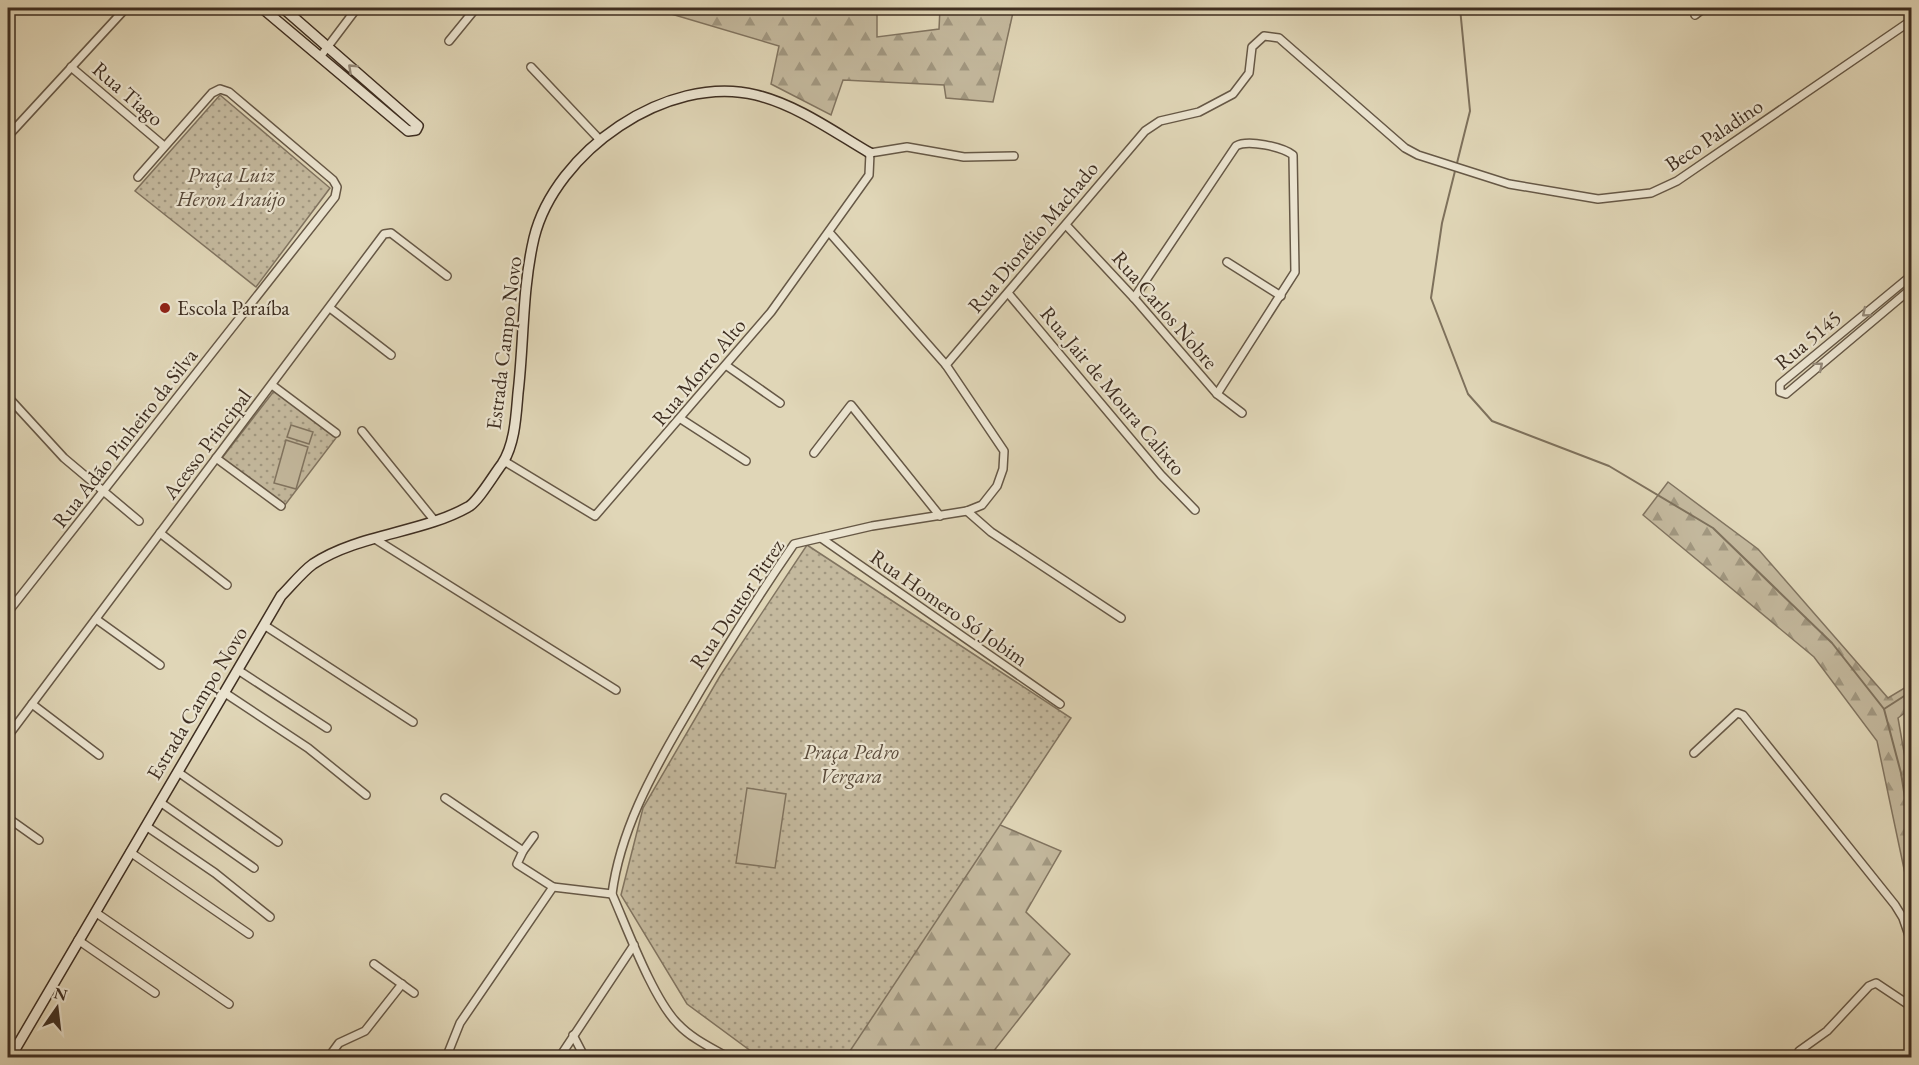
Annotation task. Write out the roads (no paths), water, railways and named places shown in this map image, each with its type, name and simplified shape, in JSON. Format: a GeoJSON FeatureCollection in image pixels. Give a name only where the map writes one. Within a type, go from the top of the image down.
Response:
{"type":"FeatureCollection","features":[{"type":"Feature","properties":{"kind":"street"},"geometry":{"type":"LineString","coordinates":[[8,135],[126,8]]}},
{"type":"Feature","properties":{"kind":"street"},"geometry":{"type":"LineString","coordinates":[[262,8],[408,131],[416,130],[418,126],[283,8]]}},
{"type":"Feature","properties":{"kind":"street"},"geometry":{"type":"LineString","coordinates":[[320,57],[357,8]]}},
{"type":"Feature","properties":{"kind":"street"},"geometry":{"type":"LineString","coordinates":[[449,41],[476,8]]}},
{"type":"Feature","properties":{"kind":"street"},"geometry":{"type":"LineString","coordinates":[[1695,15],[1704,8]]}},
{"type":"Feature","properties":{"kind":"street","name":"Beco Paladino"},"geometry":{"type":"LineString","coordinates":[[1145,131],[1160,121],[1199,112],[1233,94],[1249,73],[1252,47],[1264,36],[1274,36],[1288,45],[1411,153],[1509,184],[1598,199],[1651,193],[1677,181],[1911,20]]}},
{"type":"Feature","properties":{"kind":"street","name":"Rua Tiago"},"geometry":{"type":"LineString","coordinates":[[72,67],[164,146]]}},
{"type":"Feature","properties":{"kind":"street"},"geometry":{"type":"LineString","coordinates":[[531,67],[600,140]]}},
{"type":"Feature","properties":{"kind":"street"},"geometry":{"type":"LineString","coordinates":[[366,96],[373,88]]}},
{"type":"Feature","properties":{"kind":"street","name":"Rua Adão Pinheiro da Silva"},"geometry":{"type":"LineString","coordinates":[[8,612],[337,192],[333,180],[225,89],[215,90],[138,177]]}},
{"type":"Feature","properties":{"kind":"street","name":"Estrada Campo Novo"},"geometry":{"type":"LineString","coordinates":[[10,1058],[281,596],[313,564],[345,549],[470,506],[504,461],[514,430],[527,284],[542,214],[566,178],[600,140],[629,120],[671,99],[721,93],[755,94],[783,104],[870,153]]}},
{"type":"Feature","properties":{"kind":"street","name":"Rua Dionélio Machado"},"geometry":{"type":"LineString","coordinates":[[946,365],[1145,131]]}},
{"type":"Feature","properties":{"kind":"street"},"geometry":{"type":"LineString","coordinates":[[1134,298],[1236,146],[1247,143],[1290,153],[1294,158],[1295,272],[1217,394]]}},
{"type":"Feature","properties":{"kind":"street"},"geometry":{"type":"LineString","coordinates":[[870,153],[907,147],[974,158],[1014,156]]}},
{"type":"Feature","properties":{"kind":"street","name":"Rua Morro Alto"},"geometry":{"type":"LineString","coordinates":[[504,461],[595,516],[727,366],[771,312],[799,270],[870,175],[870,153]]}},
{"type":"Feature","properties":{"kind":"street","name":"Rua Carlos Nobre"},"geometry":{"type":"LineString","coordinates":[[1066,225],[1134,298],[1217,394],[1242,413]]}},
{"type":"Feature","properties":{"kind":"street","name":"Acesso Principal"},"geometry":{"type":"LineString","coordinates":[[8,736],[388,231],[447,276]]}},
{"type":"Feature","properties":{"kind":"street","name":"Rua Doutor Pitrez"},"geometry":{"type":"LineString","coordinates":[[612,894],[614,876],[644,788],[725,647],[794,544],[872,526],[967,512],[982,505],[997,486],[1003,469],[1004,451],[946,365],[829,232]]}},
{"type":"Feature","properties":{"kind":"street"},"geometry":{"type":"LineString","coordinates":[[1227,262],[1281,296]]}},
{"type":"Feature","properties":{"kind":"street","name":"Rua 5145"},"geometry":{"type":"LineString","coordinates":[[1911,276],[1780,384],[1780,392],[1786,394],[1911,288]]}},
{"type":"Feature","properties":{"kind":"street","name":"Rua Jair de Moura Calixto"},"geometry":{"type":"LineString","coordinates":[[1008,293],[1161,475],[1195,510]]}},
{"type":"Feature","properties":{"kind":"street"},"geometry":{"type":"LineString","coordinates":[[1888,295],[1895,302]]}},
{"type":"Feature","properties":{"kind":"street"},"geometry":{"type":"LineString","coordinates":[[330,308],[391,355]]}},
{"type":"Feature","properties":{"kind":"street"},"geometry":{"type":"LineString","coordinates":[[727,366],[780,403]]}},
{"type":"Feature","properties":{"kind":"street"},"geometry":{"type":"LineString","coordinates":[[272,385],[336,434]]}},
{"type":"Feature","properties":{"kind":"street"},"geometry":{"type":"LineString","coordinates":[[8,397],[64,458],[139,521]]}},
{"type":"Feature","properties":{"kind":"street"},"geometry":{"type":"LineString","coordinates":[[814,453],[851,405],[940,516]]}},
{"type":"Feature","properties":{"kind":"street"},"geometry":{"type":"LineString","coordinates":[[681,419],[746,461]]}},
{"type":"Feature","properties":{"kind":"street"},"geometry":{"type":"LineString","coordinates":[[362,431],[434,520]]}},
{"type":"Feature","properties":{"kind":"street"},"geometry":{"type":"LineString","coordinates":[[216,458],[280,506]]}},
{"type":"Feature","properties":{"kind":"street"},"geometry":{"type":"LineString","coordinates":[[967,512],[991,532],[1121,618]]}},
{"type":"Feature","properties":{"kind":"street"},"geometry":{"type":"LineString","coordinates":[[160,533],[227,585]]}},
{"type":"Feature","properties":{"kind":"street","name":"Rua Homero Só Jobim"},"geometry":{"type":"LineString","coordinates":[[821,538],[1060,704]]}},
{"type":"Feature","properties":{"kind":"street"},"geometry":{"type":"LineString","coordinates":[[375,539],[616,690]]}},
{"type":"Feature","properties":{"kind":"street"},"geometry":{"type":"LineString","coordinates":[[96,619],[160,665]]}},
{"type":"Feature","properties":{"kind":"street"},"geometry":{"type":"LineString","coordinates":[[264,625],[413,722]]}},
{"type":"Feature","properties":{"kind":"street"},"geometry":{"type":"LineString","coordinates":[[238,670],[327,728]]}},
{"type":"Feature","properties":{"kind":"street"},"geometry":{"type":"LineString","coordinates":[[225,693],[308,748],[366,795]]}},
{"type":"Feature","properties":{"kind":"street"},"geometry":{"type":"LineString","coordinates":[[32,704],[99,755]]}},
{"type":"Feature","properties":{"kind":"street"},"geometry":{"type":"LineString","coordinates":[[1694,753],[1737,713],[1743,715],[1895,906],[1903,918],[1911,944]]}},
{"type":"Feature","properties":{"kind":"street"},"geometry":{"type":"LineString","coordinates":[[178,772],[278,842]]}},
{"type":"Feature","properties":{"kind":"street"},"geometry":{"type":"LineString","coordinates":[[445,798],[523,851]]}},
{"type":"Feature","properties":{"kind":"street"},"geometry":{"type":"LineString","coordinates":[[160,802],[254,868]]}},
{"type":"Feature","properties":{"kind":"street"},"geometry":{"type":"LineString","coordinates":[[8,818],[39,840]]}},
{"type":"Feature","properties":{"kind":"street"},"geometry":{"type":"LineString","coordinates":[[146,826],[215,873],[270,917]]}},
{"type":"Feature","properties":{"kind":"street"},"geometry":{"type":"LineString","coordinates":[[534,836],[516,863],[553,887],[612,894],[634,945],[665,1007],[677,1024],[729,1058]]}},
{"type":"Feature","properties":{"kind":"street"},"geometry":{"type":"LineString","coordinates":[[130,852],[249,934]]}},
{"type":"Feature","properties":{"kind":"street"},"geometry":{"type":"LineString","coordinates":[[446,1058],[460,1023],[553,887]]}},
{"type":"Feature","properties":{"kind":"street"},"geometry":{"type":"LineString","coordinates":[[94,912],[229,1004]]}},
{"type":"Feature","properties":{"kind":"street"},"geometry":{"type":"LineString","coordinates":[[78,940],[155,993]]}},
{"type":"Feature","properties":{"kind":"street"},"geometry":{"type":"LineString","coordinates":[[559,1058],[634,945]]}},
{"type":"Feature","properties":{"kind":"street"},"geometry":{"type":"LineString","coordinates":[[374,964],[414,993]]}},
{"type":"Feature","properties":{"kind":"street"},"geometry":{"type":"LineString","coordinates":[[1799,1051],[1827,1030],[1869,986],[1876,983],[1911,1007]]}},
{"type":"Feature","properties":{"kind":"street"},"geometry":{"type":"LineString","coordinates":[[328,1058],[339,1043],[365,1031],[402,984]]}},
{"type":"Feature","properties":{"kind":"street"},"geometry":{"type":"LineString","coordinates":[[573,1035],[585,1058]]}},
{"type":"Feature","properties":{"kind":"waterway"},"geometry":{"type":"LineString","coordinates":[[1460,8],[1470,111],[1442,223],[1431,298],[1468,394],[1492,421],[1609,466],[1713,528],[1832,643],[1884,709],[1901,773],[1912,841]]}},
{"type":"Feature","properties":{"kind":"waterway"},"geometry":{"type":"LineString","coordinates":[[1884,709],[1912,691]]}},
{"type":"Feature","properties":{"kind":"place","name":"Escola Paraíba"},"geometry":{"type":"Point","coordinates":[165,308]}},
{"type":"Feature","properties":{"kind":"park label","name":"Praça Luiz Heron Araújo"},"geometry":{"type":"Point","coordinates":[231,187]}},
{"type":"Feature","properties":{"kind":"park label","name":"Praça Pedro Vergara"},"geometry":{"type":"Point","coordinates":[851,764]}}]}
